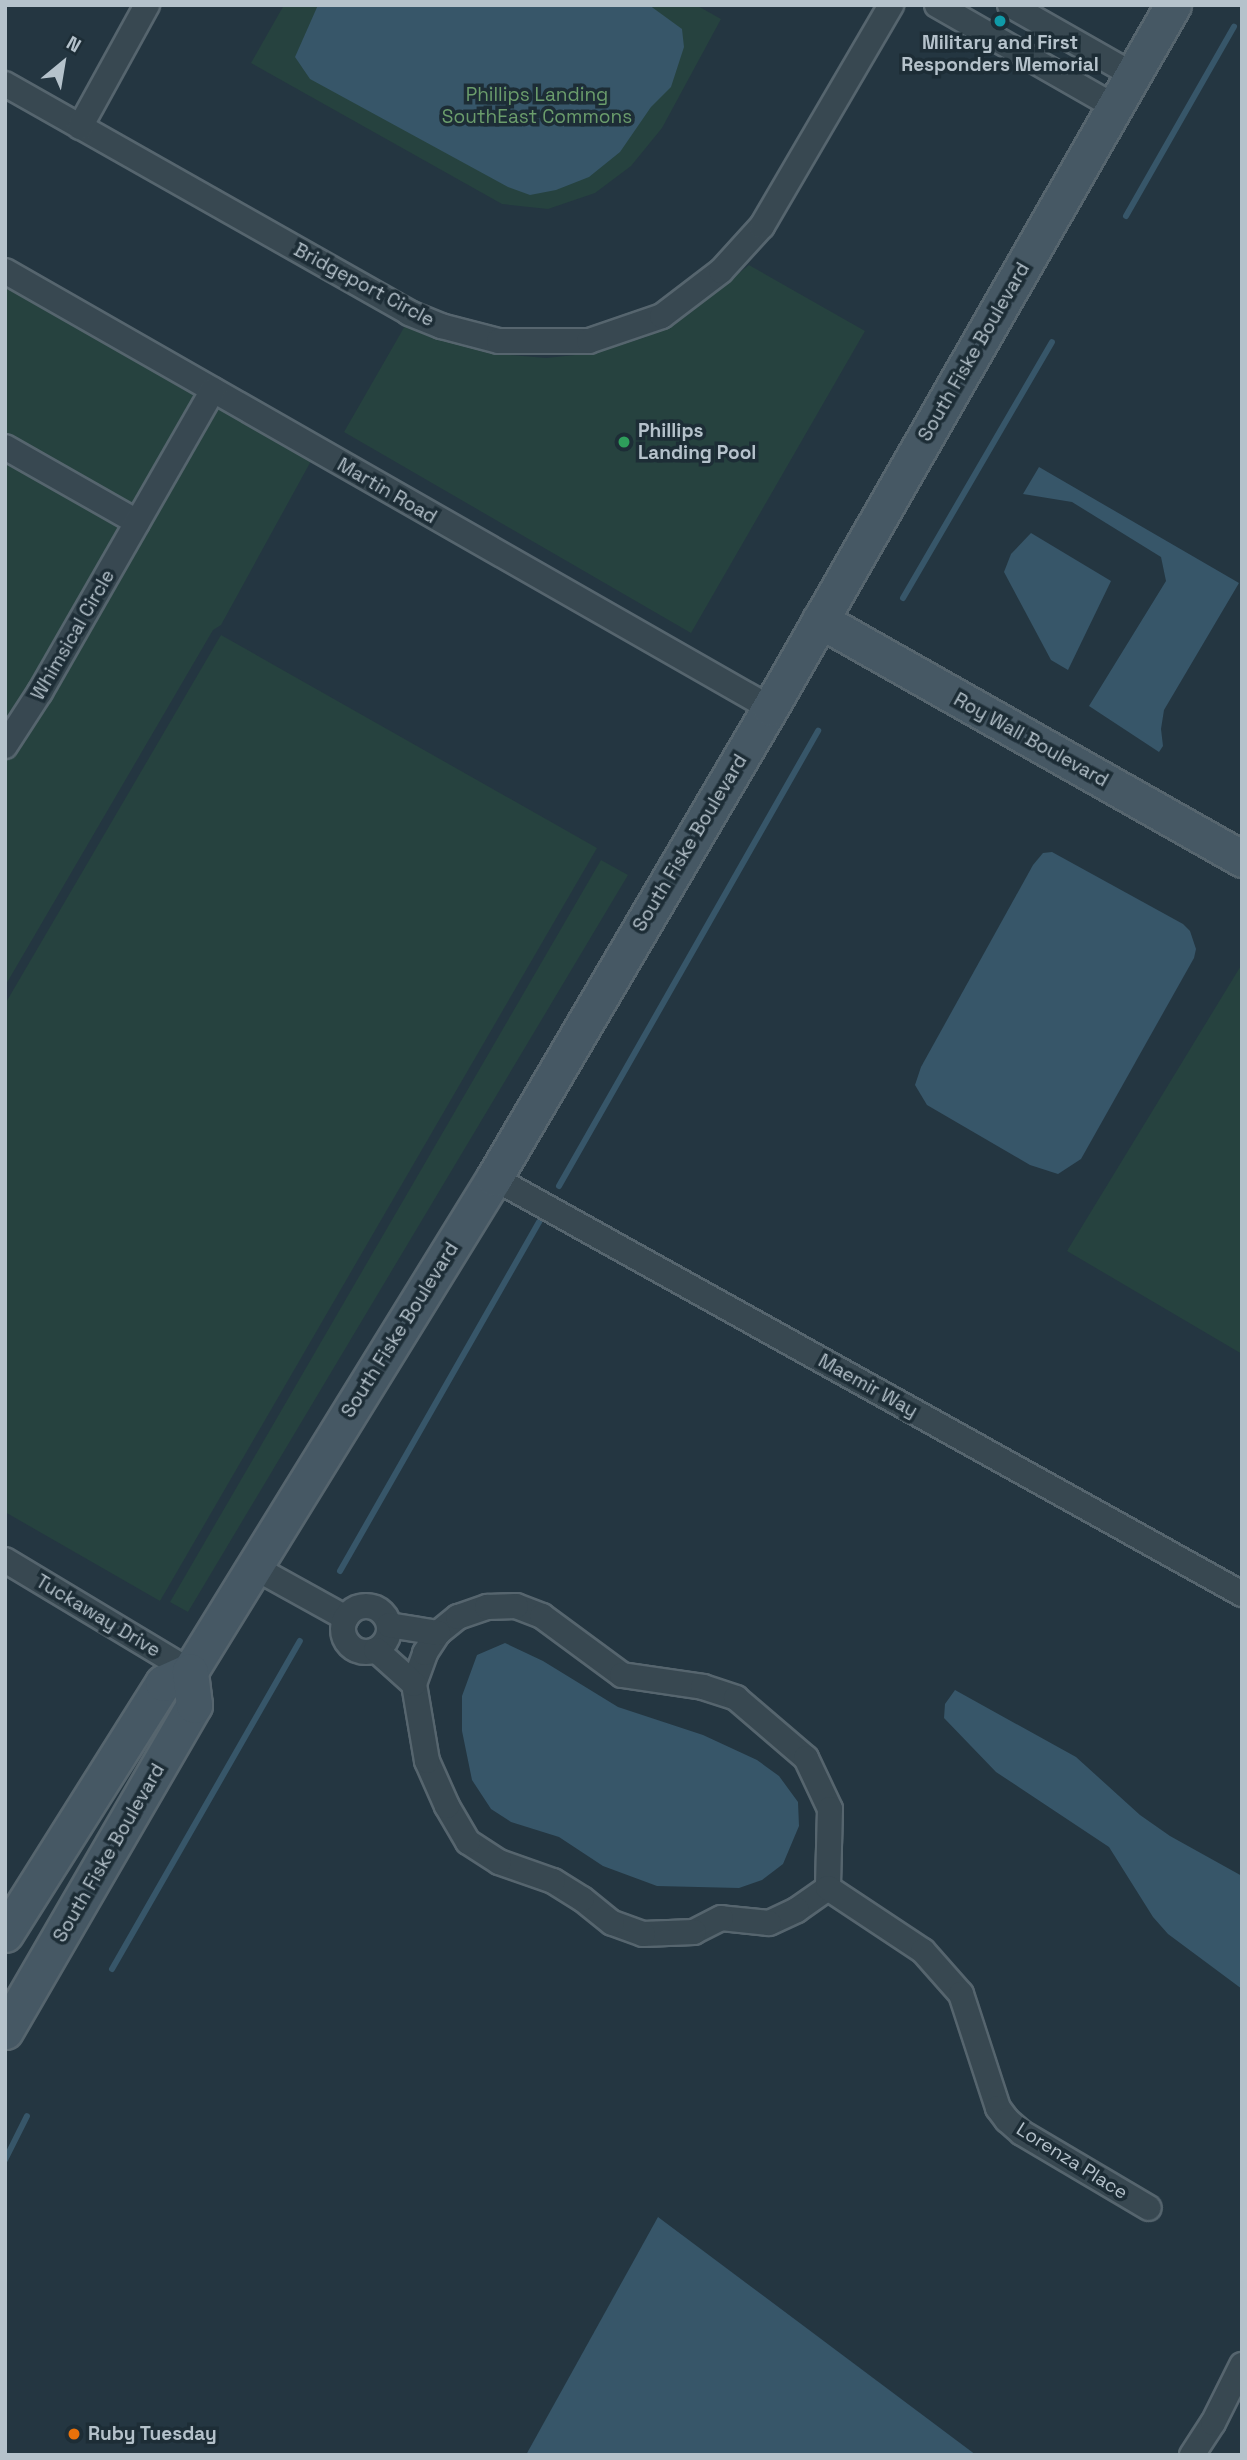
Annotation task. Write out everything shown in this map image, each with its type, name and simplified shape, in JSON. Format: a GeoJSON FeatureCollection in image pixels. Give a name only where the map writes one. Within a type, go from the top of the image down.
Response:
{"type":"FeatureCollection","features":[{"type":"Feature","properties":{"kind":"main road","name":"South Fiske Boulevard"},"geometry":{"type":"LineString","coordinates":[[5,1934],[163,1683],[190,1671],[494,1178],[770,708],[1173,5]]}},
{"type":"Feature","properties":{"kind":"main road","name":"Roy Wall Boulevard"},"geometry":{"type":"LineString","coordinates":[[820,620],[1242,859]]}},
{"type":"Feature","properties":{"kind":"main road","name":"South Fiske Boulevard"},"geometry":{"type":"LineString","coordinates":[[5,2031],[194,1705],[190,1671]]}},
{"type":"Feature","properties":{"kind":"street"},"geometry":{"type":"LineString","coordinates":[[80,127],[147,5]]}},
{"type":"Feature","properties":{"kind":"street","name":"Bridgeport Circle"},"geometry":{"type":"LineString","coordinates":[[5,84],[409,313],[442,326],[499,341],[589,341],[662,316],[721,271],[762,226],[891,5]]}},
{"type":"Feature","properties":{"kind":"street"},"geometry":{"type":"LineString","coordinates":[[937,5],[1115,107]]}},
{"type":"Feature","properties":{"kind":"street"},"geometry":{"type":"LineString","coordinates":[[1010,5],[1133,75]]}},
{"type":"Feature","properties":{"kind":"street","name":"Martin Road"},"geometry":{"type":"LineString","coordinates":[[5,271],[770,708]]}},
{"type":"Feature","properties":{"kind":"street","name":"Whimsical Circle"},"geometry":{"type":"LineString","coordinates":[[5,746],[40,692],[212,390]]}},
{"type":"Feature","properties":{"kind":"street"},"geometry":{"type":"LineString","coordinates":[[5,447],[137,522]]}},
{"type":"Feature","properties":{"kind":"street","name":"Maemir Way"},"geometry":{"type":"LineString","coordinates":[[494,1178],[1242,1594]]}},
{"type":"Feature","properties":{"kind":"street","name":"Tuckaway Drive"},"geometry":{"type":"LineString","coordinates":[[5,1560],[190,1671]]}},
{"type":"Feature","properties":{"kind":"street"},"geometry":{"type":"LineString","coordinates":[[254,1567],[346,1618]]}},
{"type":"Feature","properties":{"kind":"street"},"geometry":{"type":"LineString","coordinates":[[370,1606],[383,1612],[389,1625],[387,1639],[376,1650],[362,1651],[350,1645],[344,1632],[346,1618],[356,1608],[370,1606]]}},
{"type":"Feature","properties":{"kind":"street"},"geometry":{"type":"LineString","coordinates":[[516,1606],[542,1616],[622,1675],[703,1687],[736,1698],[806,1758],[816,1778],[830,1808],[828,1888],[797,1910],[769,1923],[720,1918],[694,1932],[643,1934],[612,1923],[582,1899],[553,1881],[499,1862],[468,1842],[447,1807],[427,1760],[414,1684],[425,1653],[439,1633],[458,1617],[487,1607],[516,1606]]}},
{"type":"Feature","properties":{"kind":"street"},"geometry":{"type":"LineString","coordinates":[[389,1625],[439,1633]]}},
{"type":"Feature","properties":{"kind":"street"},"geometry":{"type":"LineString","coordinates":[[376,1650],[414,1684]]}},
{"type":"Feature","properties":{"kind":"street","name":"Lorenza Place"},"geometry":{"type":"LineString","coordinates":[[828,1888],[923,1951],[949,1978],[961,1994],[998,2108],[1007,2120],[1022,2133],[1149,2208]]}},
{"type":"Feature","properties":{"kind":"street"},"geometry":{"type":"LineString","coordinates":[[1192,2455],[1213,2423],[1242,2365]]}},
{"type":"Feature","properties":{"kind":"green space","name":"Phillips Landing SouthEast Commons"},"geometry":{"type":"Polygon","coordinates":[[[284,5],[696,5],[721,19],[662,128],[631,166],[595,193],[548,209],[502,204],[251,63],[284,5]]]}},
{"type":"Feature","properties":{"kind":"green space"},"geometry":{"type":"Polygon","coordinates":[[[749,265],[865,331],[691,633],[344,432],[406,324],[438,339],[488,353],[546,358],[595,353],[646,337],[685,317],[749,265]]]}},
{"type":"Feature","properties":{"kind":"green space"},"geometry":{"type":"Polygon","coordinates":[[[5,285],[311,461],[221,625],[213,630],[5,986],[5,285]]]}},
{"type":"Feature","properties":{"kind":"green space"},"geometry":{"type":"Polygon","coordinates":[[[221,635],[597,848],[160,1601],[5,1512],[5,1004],[221,635]]]}},
{"type":"Feature","properties":{"kind":"green space"},"geometry":{"type":"Polygon","coordinates":[[[601,860],[628,875],[188,1612],[170,1602],[601,860]]]}},
{"type":"Feature","properties":{"kind":"green space"},"geometry":{"type":"Polygon","coordinates":[[[1242,964],[1242,1354],[1067,1251],[1242,964]]]}},
{"type":"Feature","properties":{"kind":"water","name":"Phillips Landing SouthEast Commons"},"geometry":{"type":"Polygon","coordinates":[[[318,5],[649,5],[682,29],[684,47],[671,87],[651,107],[620,152],[589,177],[556,190],[530,195],[508,187],[310,79],[295,57],[318,5]]]}},
{"type":"Feature","properties":{"kind":"water"},"geometry":{"type":"Polygon","coordinates":[[[1039,467],[1239,583],[1164,710],[1161,729],[1163,746],[1159,752],[1089,706],[1166,581],[1161,557],[1072,502],[1023,494],[1039,467]]]}},
{"type":"Feature","properties":{"kind":"water"},"geometry":{"type":"Polygon","coordinates":[[[1031,533],[1111,581],[1068,670],[1051,660],[1004,572],[1011,554],[1031,533]]]}},
{"type":"Feature","properties":{"kind":"water"},"geometry":{"type":"Polygon","coordinates":[[[1052,852],[1183,924],[1190,931],[1196,949],[1194,958],[1081,1159],[1058,1174],[1030,1165],[927,1105],[915,1085],[921,1067],[1033,865],[1043,853],[1052,852]]]}},
{"type":"Feature","properties":{"kind":"water"},"geometry":{"type":"Polygon","coordinates":[[[505,1643],[543,1661],[618,1707],[703,1735],[757,1760],[779,1776],[798,1802],[799,1826],[783,1864],[762,1880],[739,1888],[657,1886],[603,1866],[559,1837],[511,1822],[491,1809],[472,1780],[462,1731],[462,1696],[477,1655],[505,1643]]]}},
{"type":"Feature","properties":{"kind":"water"},"geometry":{"type":"Polygon","coordinates":[[[955,1690],[1076,1757],[1140,1815],[1170,1836],[1242,1876],[1242,1989],[1168,1934],[1153,1917],[1109,1847],[996,1772],[944,1718],[945,1704],[955,1690]]]}},
{"type":"Feature","properties":{"kind":"water"},"geometry":{"type":"Polygon","coordinates":[[[658,2217],[976,2455],[526,2455],[658,2217]]]}},
{"type":"Feature","properties":{"kind":"waterway"},"geometry":{"type":"LineString","coordinates":[[1126,216],[1234,27]]}},
{"type":"Feature","properties":{"kind":"waterway"},"geometry":{"type":"LineString","coordinates":[[903,598],[1052,342]]}},
{"type":"Feature","properties":{"kind":"waterway"},"geometry":{"type":"LineString","coordinates":[[559,1186],[818,731]]}},
{"type":"Feature","properties":{"kind":"waterway"},"geometry":{"type":"LineString","coordinates":[[340,1571],[539,1222]]}},
{"type":"Feature","properties":{"kind":"waterway"},"geometry":{"type":"LineString","coordinates":[[112,1969],[300,1641]]}},
{"type":"Feature","properties":{"kind":"waterway"},"geometry":{"type":"LineString","coordinates":[[5,2160],[27,2116]]}},
{"type":"Feature","properties":{"kind":"place","name":"Military and First Responders Memorial"},"geometry":{"type":"Point","coordinates":[1000,21]}},
{"type":"Feature","properties":{"kind":"place","name":"Phillips Landing Pool"},"geometry":{"type":"Point","coordinates":[624,442]}},
{"type":"Feature","properties":{"kind":"place","name":"Ruby Tuesday"},"geometry":{"type":"Point","coordinates":[74,2434]}}]}
